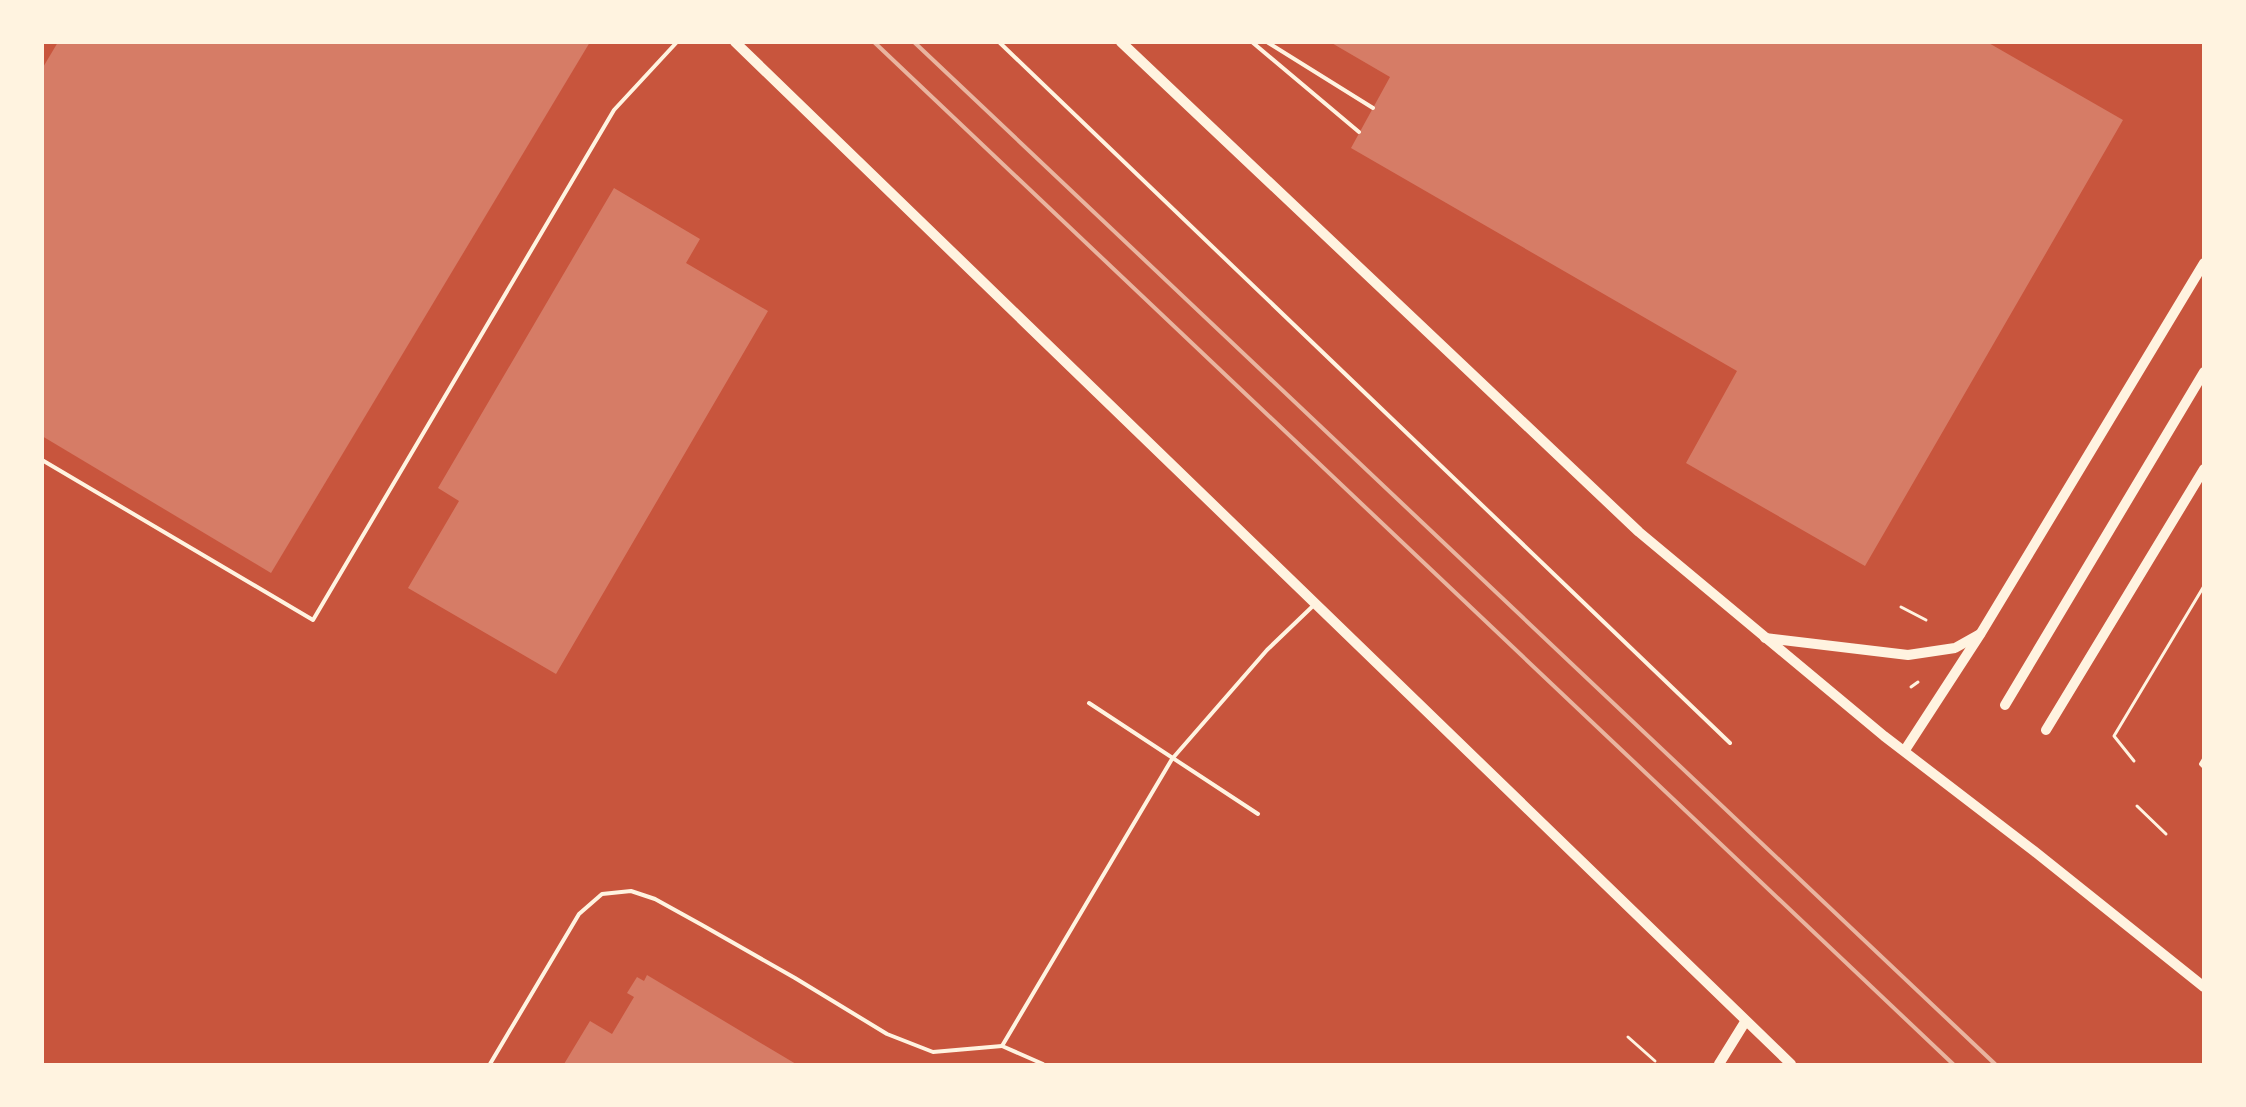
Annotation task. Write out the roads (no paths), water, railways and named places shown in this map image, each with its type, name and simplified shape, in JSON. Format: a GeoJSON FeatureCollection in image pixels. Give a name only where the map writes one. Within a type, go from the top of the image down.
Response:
{"type":"FeatureCollection","features":[{"type":"Feature","properties":{"kind":"main road"},"geometry":{"type":"LineString","coordinates":[[735,42],[1745,1022],[1791,1064]]}},
{"type":"Feature","properties":{"kind":"main road"},"geometry":{"type":"LineString","coordinates":[[1121,42],[1640,532],[1765,638],[2204,987]]}},
{"type":"Feature","properties":{"kind":"main road"},"geometry":{"type":"LineString","coordinates":[[1905,750],[1981,633],[2204,263]]}},
{"type":"Feature","properties":{"kind":"main road"},"geometry":{"type":"LineString","coordinates":[[2005,706],[2204,372]]}},
{"type":"Feature","properties":{"kind":"main road"},"geometry":{"type":"LineString","coordinates":[[2046,730],[2204,469]]}},
{"type":"Feature","properties":{"kind":"main road"},"geometry":{"type":"LineString","coordinates":[[1765,638],[1908,655],[1955,648],[1981,633]]}},
{"type":"Feature","properties":{"kind":"main road"},"geometry":{"type":"LineString","coordinates":[[1719,1064],[1745,1022]]}},
{"type":"Feature","properties":{"kind":"lane"},"geometry":{"type":"LineString","coordinates":[[42,460],[313,620],[614,110],[677,42]]}},
{"type":"Feature","properties":{"kind":"lane"},"geometry":{"type":"LineString","coordinates":[[999,42],[1730,743]]}},
{"type":"Feature","properties":{"kind":"lane"},"geometry":{"type":"LineString","coordinates":[[1252,42],[1360,132]]}},
{"type":"Feature","properties":{"kind":"lane"},"geometry":{"type":"LineString","coordinates":[[1267,42],[1373,108]]}},
{"type":"Feature","properties":{"kind":"lane"},"geometry":{"type":"LineString","coordinates":[[1002,1046],[1172,759],[1268,650],[1315,604]]}},
{"type":"Feature","properties":{"kind":"lane"},"geometry":{"type":"LineString","coordinates":[[1089,703],[1258,814]]}},
{"type":"Feature","properties":{"kind":"lane"},"geometry":{"type":"LineString","coordinates":[[2204,759],[2202,764],[2204,766]]}},
{"type":"Feature","properties":{"kind":"lane"},"geometry":{"type":"LineString","coordinates":[[490,1064],[579,914],[602,894],[631,891],[655,899],[702,925],[795,978],[887,1034],[933,1052],[1002,1046],[1043,1064]]}},
{"type":"Feature","properties":{"kind":"railway"},"geometry":{"type":"LineString","coordinates":[[874,42],[1953,1064]]}},
{"type":"Feature","properties":{"kind":"railway"},"geometry":{"type":"LineString","coordinates":[[914,42],[1995,1064]]}}]}
